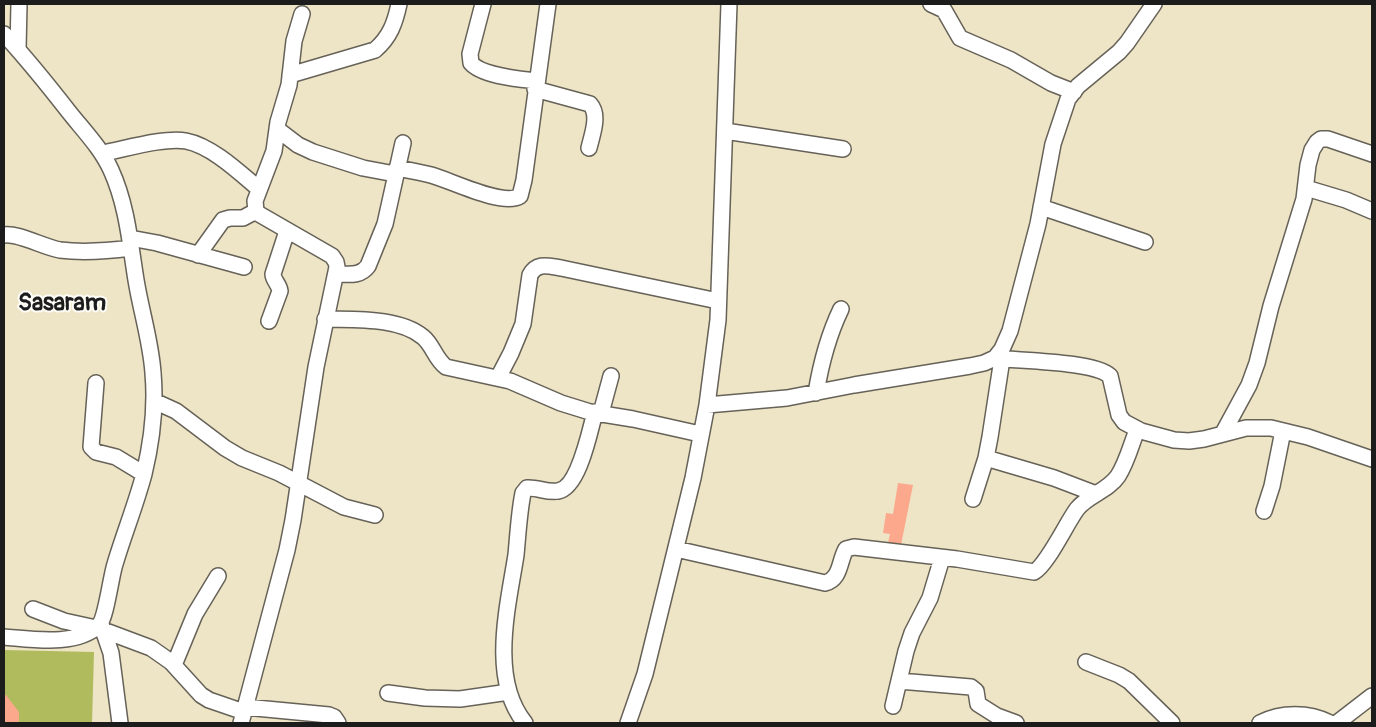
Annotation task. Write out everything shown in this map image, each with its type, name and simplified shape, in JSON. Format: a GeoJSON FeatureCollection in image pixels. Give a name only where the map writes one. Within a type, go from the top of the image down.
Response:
{"type":"FeatureCollection","features":[{"type":"Feature","properties":{"kind":"street"},"geometry":{"type":"LineString","coordinates":[[18,49],[20,4]]}},
{"type":"Feature","properties":{"kind":"street"},"geometry":{"type":"LineString","coordinates":[[290,75],[375,50],[384,42],[391,31],[399,4]]}},
{"type":"Feature","properties":{"kind":"street"},"geometry":{"type":"LineString","coordinates":[[483,4],[470,54],[471,63],[479,69],[514,78],[590,104],[594,108],[594,121],[589,148]]}},
{"type":"Feature","properties":{"kind":"street"},"geometry":{"type":"LineString","coordinates":[[277,129],[298,145],[313,152],[363,168],[433,175],[475,192],[515,199],[520,196],[522,190],[548,4]]}},
{"type":"Feature","properties":{"kind":"street"},"geometry":{"type":"LineString","coordinates":[[628,723],[646,674],[693,478],[707,405],[715,349],[729,4]]}},
{"type":"Feature","properties":{"kind":"street"},"geometry":{"type":"LineString","coordinates":[[931,4],[944,10],[960,38],[1011,60],[1051,83],[1074,92]]}},
{"type":"Feature","properties":{"kind":"street"},"geometry":{"type":"LineString","coordinates":[[973,499],[986,458],[998,358],[1010,332],[1034,242],[1057,129],[1068,99],[1088,77],[1123,48],[1154,4]]}},
{"type":"Feature","properties":{"kind":"street"},"geometry":{"type":"LineString","coordinates":[[243,714],[267,621],[280,580],[293,520],[305,433],[325,320],[337,274],[336,262],[332,256],[256,211],[255,201],[272,156],[290,75],[294,41],[302,14]]}},
{"type":"Feature","properties":{"kind":"street"},"geometry":{"type":"LineString","coordinates":[[4,34],[103,153],[119,189],[131,243],[153,371],[152,433],[144,474],[115,562],[100,627],[111,653],[120,723]]}},
{"type":"Feature","properties":{"kind":"street"},"geometry":{"type":"LineString","coordinates":[[725,131],[843,150]]}},
{"type":"Feature","properties":{"kind":"street"},"geometry":{"type":"LineString","coordinates":[[1223,433],[1249,385],[1257,363],[1270,306],[1301,210],[1312,150],[1317,142],[1322,140],[1336,141],[1372,154]]}},
{"type":"Feature","properties":{"kind":"street"},"geometry":{"type":"LineString","coordinates":[[103,153],[164,142],[187,141],[215,155],[259,189]]}},
{"type":"Feature","properties":{"kind":"street"},"geometry":{"type":"LineString","coordinates":[[337,274],[359,274],[364,272],[368,266],[385,224],[403,143]]}},
{"type":"Feature","properties":{"kind":"street"},"geometry":{"type":"LineString","coordinates":[[1306,188],[1346,200],[1372,211]]}},
{"type":"Feature","properties":{"kind":"street"},"geometry":{"type":"LineString","coordinates":[[1041,207],[1146,242]]}},
{"type":"Feature","properties":{"kind":"street"},"geometry":{"type":"LineString","coordinates":[[198,255],[223,220],[242,218],[256,211]]}},
{"type":"Feature","properties":{"kind":"street"},"geometry":{"type":"LineString","coordinates":[[269,321],[280,291],[280,287],[273,277],[274,265],[287,231]]}},
{"type":"Feature","properties":{"kind":"street"},"geometry":{"type":"LineString","coordinates":[[4,235],[15,235],[40,245],[61,250],[103,252],[131,243],[157,243],[244,267]]}},
{"type":"Feature","properties":{"kind":"street"},"geometry":{"type":"LineString","coordinates":[[498,378],[511,353],[522,324],[530,275],[534,268],[539,265],[718,301]]}},
{"type":"Feature","properties":{"kind":"street"},"geometry":{"type":"LineString","coordinates":[[816,393],[822,359],[830,332],[841,308]]}},
{"type":"Feature","properties":{"kind":"street"},"geometry":{"type":"LineString","coordinates":[[325,320],[371,321],[392,324],[411,330],[423,337],[439,362],[446,367],[525,386],[561,403],[598,413],[700,434]]}},
{"type":"Feature","properties":{"kind":"street"},"geometry":{"type":"LineString","coordinates":[[707,405],[759,401],[816,393],[970,366],[998,358],[1082,366],[1106,372],[1110,376],[1119,415],[1124,422],[1137,430],[1174,440],[1204,439],[1246,428],[1270,428],[1330,444],[1372,459]]}},
{"type":"Feature","properties":{"kind":"street"},"geometry":{"type":"LineString","coordinates":[[526,723],[515,709],[509,692],[505,656],[506,613],[517,546],[522,493],[526,488],[556,491],[563,489],[577,471],[611,376]]}},
{"type":"Feature","properties":{"kind":"street"},"geometry":{"type":"LineString","coordinates":[[96,383],[91,447],[96,452],[116,457],[144,474]]}},
{"type":"Feature","properties":{"kind":"street"},"geometry":{"type":"LineString","coordinates":[[154,401],[176,411],[225,448],[242,458],[279,473],[344,507],[375,515]]}},
{"type":"Feature","properties":{"kind":"street"},"geometry":{"type":"LineString","coordinates":[[676,549],[825,583],[830,582],[834,578],[844,551],[849,547],[942,558],[1034,572],[1043,564],[1084,501],[1117,478],[1137,430]]}},
{"type":"Feature","properties":{"kind":"street"},"geometry":{"type":"LineString","coordinates":[[1264,511],[1272,486],[1283,431]]}},
{"type":"Feature","properties":{"kind":"street"},"geometry":{"type":"LineString","coordinates":[[986,458],[1054,478],[1096,494]]}},
{"type":"Feature","properties":{"kind":"street"},"geometry":{"type":"LineString","coordinates":[[893,706],[906,651],[912,634],[930,598],[942,558]]}},
{"type":"Feature","properties":{"kind":"street"},"geometry":{"type":"LineString","coordinates":[[174,665],[195,614],[218,576]]}},
{"type":"Feature","properties":{"kind":"street"},"geometry":{"type":"LineString","coordinates":[[33,609],[64,621],[100,627],[151,648],[174,665],[201,695],[243,714],[329,715],[334,717],[338,723]]}},
{"type":"Feature","properties":{"kind":"street"},"geometry":{"type":"LineString","coordinates":[[4,637],[43,640],[64,639],[82,635],[100,627]]}},
{"type":"Feature","properties":{"kind":"street"},"geometry":{"type":"LineString","coordinates":[[1086,662],[1129,681],[1172,723]]}},
{"type":"Feature","properties":{"kind":"street"},"geometry":{"type":"LineString","coordinates":[[899,681],[971,687],[976,691],[978,704],[988,711],[1016,723]]}},
{"type":"Feature","properties":{"kind":"street"},"geometry":{"type":"LineString","coordinates":[[388,693],[426,698],[460,699],[509,692]]}},
{"type":"Feature","properties":{"kind":"street"},"geometry":{"type":"LineString","coordinates":[[1337,723],[1372,696]]}},
{"type":"Feature","properties":{"kind":"street"},"geometry":{"type":"LineString","coordinates":[[1260,723],[1274,717],[1288,716],[1309,716],[1321,718],[1330,723]]}},
{"type":"Feature","properties":{"kind":"green space"},"geometry":{"type":"Polygon","coordinates":[[[4,650],[94,652],[92,723],[4,723],[4,650]]]}},
{"type":"Feature","properties":{"kind":"building"},"geometry":{"type":"Polygon","coordinates":[[[898,483],[913,485],[901,545],[888,543],[890,534],[883,533],[886,513],[893,514],[898,483]]]}},
{"type":"Feature","properties":{"kind":"building"},"geometry":{"type":"Polygon","coordinates":[[[4,695],[19,712],[19,723],[4,723],[4,695]]]}},
{"type":"Feature","properties":{"kind":"district","name":"Sasaram"},"geometry":{"type":"Point","coordinates":[62,304]}}]}
